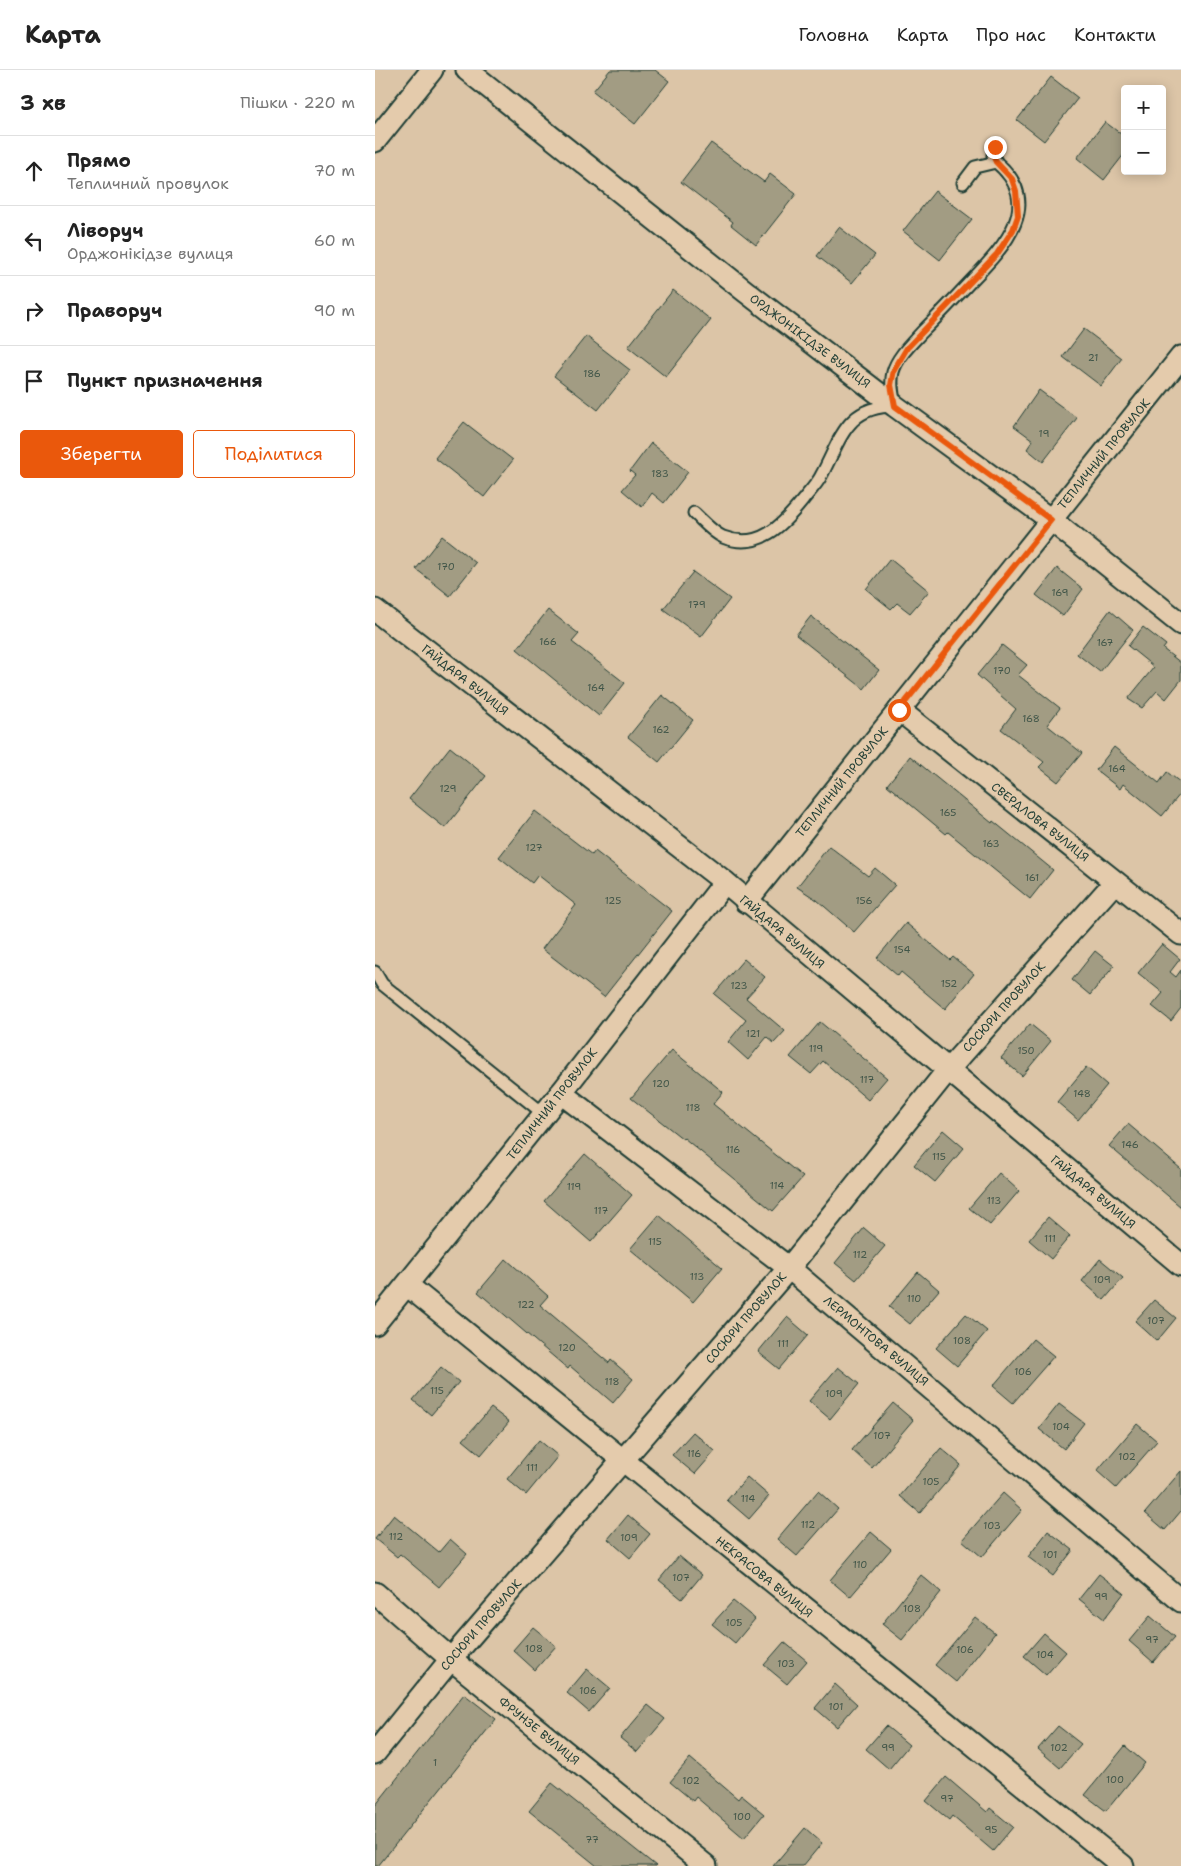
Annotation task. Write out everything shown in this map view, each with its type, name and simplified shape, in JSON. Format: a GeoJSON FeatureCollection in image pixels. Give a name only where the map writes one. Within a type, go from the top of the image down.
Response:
{"type":"FeatureCollection","features":[{"type":"Feature","properties":{"kind":"street"},"geometry":{"type":"LineString","coordinates":[[375,142],[431,70]]}},
{"type":"Feature","properties":{"kind":"street","name":"ОРДЖОНІКІДЗЕ ВУЛИЦЯ"},"geometry":{"type":"LineString","coordinates":[[467,70],[745,291],[895,406],[1051,520],[1181,624]]}},
{"type":"Feature","properties":{"kind":"street","name":"ТЕПЛИЧНИЙ ПРОВУЛОК"},"geometry":{"type":"LineString","coordinates":[[746,902],[1181,357]]}},
{"type":"Feature","properties":{"kind":"street","name":"ГАЙДАРА ВУЛИЦЯ"},"geometry":{"type":"LineString","coordinates":[[375,610],[725,882],[746,902],[947,1071],[1181,1265]]}},
{"type":"Feature","properties":{"kind":"street","name":"СВЕРДЛОВА ВУЛИЦЯ"},"geometry":{"type":"LineString","coordinates":[[899,710],[1181,934]]}},
{"type":"Feature","properties":{"kind":"street","name":"ТЕПЛИЧНИЙ ПРОВУЛОК"},"geometry":{"type":"LineString","coordinates":[[375,1324],[544,1114],[725,882]]}},
{"type":"Feature","properties":{"kind":"street","name":"СОСЮРИ ПРОВУЛОК"},"geometry":{"type":"LineString","coordinates":[[375,1753],[451,1659],[789,1268],[947,1071],[1115,882]]}},
{"type":"Feature","properties":{"kind":"street","name":"ЛЕРМОНТОВА ВУЛИЦЯ"},"geometry":{"type":"LineString","coordinates":[[561,1092],[789,1268],[1181,1601]]}},
{"type":"Feature","properties":{"kind":"street","name":"НЕКРАСОВА ВУЛИЦЯ"},"geometry":{"type":"LineString","coordinates":[[407,1285],[622,1462],[1123,1866]]}},
{"type":"Feature","properties":{"kind":"street","name":"ФРУНЗЕ ВУЛИЦЯ"},"geometry":{"type":"LineString","coordinates":[[375,1593],[451,1659],[706,1866]]}},
{"type":"Feature","properties":{"kind":"lane"},"geometry":{"type":"LineString","coordinates":[[694,513],[714,532],[732,539],[754,538],[774,532],[786,521],[821,477],[838,439],[855,420],[872,408],[895,406],[891,385],[894,370],[907,348],[997,254],[1013,230],[1018,216],[1016,191],[1012,179],[996,162],[993,155],[995,147]]}},
{"type":"Feature","properties":{"kind":"lane"},"geometry":{"type":"LineString","coordinates":[[963,183],[975,167],[996,162]]}},
{"type":"Feature","properties":{"kind":"lane"},"geometry":{"type":"LineString","coordinates":[[375,972],[382,984],[544,1114]]}},
{"type":"Feature","properties":{"kind":"building"},"geometry":{"type":"Polygon","coordinates":[[[610,70],[655,70],[669,81],[635,124],[593,91],[610,70]]]}},
{"type":"Feature","properties":{"kind":"building"},"geometry":{"type":"Polygon","coordinates":[[[1051,77],[1078,98],[1044,141],[1017,120],[1051,77]]]}},
{"type":"Feature","properties":{"kind":"building"},"geometry":{"type":"Polygon","coordinates":[[[1105,122],[1121,134],[1121,158],[1104,180],[1077,158],[1105,122]]]}},
{"type":"Feature","properties":{"kind":"building"},"geometry":{"type":"Polygon","coordinates":[[[711,143],[764,182],[770,174],[796,194],[756,245],[731,225],[733,222],[681,182],[711,143]]]}},
{"type":"Feature","properties":{"kind":"building"},"geometry":{"type":"Polygon","coordinates":[[[935,191],[972,219],[940,260],[903,231],[935,191]]]}},
{"type":"Feature","properties":{"kind":"building"},"geometry":{"type":"Polygon","coordinates":[[[839,227],[875,255],[852,283],[817,256],[839,227]]]}},
{"type":"Feature","properties":{"kind":"building"},"geometry":{"type":"Polygon","coordinates":[[[673,290],[711,320],[666,377],[628,347],[673,290]]]}},
{"type":"Feature","properties":{"kind":"building"},"geometry":{"type":"Polygon","coordinates":[[[1084,329],[1122,358],[1101,386],[1063,357],[1084,329]]]}},
{"type":"Feature","properties":{"kind":"building"},"geometry":{"type":"Polygon","coordinates":[[[586,336],[630,370],[598,410],[554,376],[586,336]]]}},
{"type":"Feature","properties":{"kind":"building"},"geometry":{"type":"Polygon","coordinates":[[[1039,390],[1077,418],[1043,462],[1027,449],[1033,440],[1014,426],[1039,390]]]}},
{"type":"Feature","properties":{"kind":"building"},"geometry":{"type":"Polygon","coordinates":[[[464,422],[513,460],[484,497],[435,458],[464,422]]]}},
{"type":"Feature","properties":{"kind":"building"},"geometry":{"type":"Polygon","coordinates":[[[651,443],[688,472],[664,503],[652,493],[642,507],[622,490],[635,475],[630,471],[651,443]]]}},
{"type":"Feature","properties":{"kind":"building"},"geometry":{"type":"Polygon","coordinates":[[[442,536],[476,563],[450,596],[416,569],[442,536]]]}},
{"type":"Feature","properties":{"kind":"building"},"geometry":{"type":"Polygon","coordinates":[[[890,559],[929,591],[910,613],[897,603],[891,609],[866,589],[890,559]]]}},
{"type":"Feature","properties":{"kind":"building"},"geometry":{"type":"Polygon","coordinates":[[[1057,568],[1083,589],[1063,616],[1036,595],[1057,568]]]}},
{"type":"Feature","properties":{"kind":"building"},"geometry":{"type":"Polygon","coordinates":[[[693,572],[730,599],[701,637],[663,609],[693,572]]]}},
{"type":"Feature","properties":{"kind":"building"},"geometry":{"type":"Polygon","coordinates":[[[548,610],[579,634],[572,642],[625,683],[599,716],[517,649],[548,610]]]}},
{"type":"Feature","properties":{"kind":"building"},"geometry":{"type":"Polygon","coordinates":[[[1110,610],[1133,630],[1100,672],[1077,654],[1110,610]]]}},
{"type":"Feature","properties":{"kind":"building"},"geometry":{"type":"Polygon","coordinates":[[[811,616],[879,670],[864,689],[796,635],[811,616]]]}},
{"type":"Feature","properties":{"kind":"building"},"geometry":{"type":"Polygon","coordinates":[[[1143,627],[1166,645],[1163,649],[1181,663],[1181,680],[1166,699],[1157,691],[1142,708],[1128,699],[1154,667],[1128,646],[1143,627]]]}},
{"type":"Feature","properties":{"kind":"building"},"geometry":{"type":"Polygon","coordinates":[[[1002,645],[1027,665],[1018,675],[1060,708],[1047,725],[1082,753],[1058,782],[1039,767],[1044,762],[1001,729],[1016,709],[977,675],[1002,645]]]}},
{"type":"Feature","properties":{"kind":"building"},"geometry":{"type":"Polygon","coordinates":[[[662,695],[693,720],[659,762],[628,737],[662,695]]]}},
{"type":"Feature","properties":{"kind":"building"},"geometry":{"type":"Polygon","coordinates":[[[450,747],[486,776],[445,828],[409,799],[450,747]]]}},
{"type":"Feature","properties":{"kind":"building"},"geometry":{"type":"Polygon","coordinates":[[[1114,747],[1159,783],[1167,772],[1181,783],[1181,793],[1162,816],[1123,784],[1120,789],[1096,770],[1114,747]]]}},
{"type":"Feature","properties":{"kind":"building"},"geometry":{"type":"Polygon","coordinates":[[[910,756],[1053,870],[1030,899],[948,832],[946,834],[887,785],[910,756]]]}},
{"type":"Feature","properties":{"kind":"building"},"geometry":{"type":"Polygon","coordinates":[[[535,811],[592,855],[595,851],[672,911],[604,997],[542,949],[576,905],[538,875],[532,883],[499,857],[535,811]]]}},
{"type":"Feature","properties":{"kind":"building"},"geometry":{"type":"Polygon","coordinates":[[[829,846],[868,876],[875,868],[895,885],[854,932],[817,900],[797,887],[829,846]]]}},
{"type":"Feature","properties":{"kind":"building"},"geometry":{"type":"Polygon","coordinates":[[[906,923],[950,960],[953,957],[974,974],[945,1009],[901,972],[898,976],[877,958],[906,923]]]}},
{"type":"Feature","properties":{"kind":"building"},"geometry":{"type":"Polygon","coordinates":[[[1162,944],[1180,959],[1170,972],[1176,977],[1181,970],[1181,1008],[1171,1021],[1152,1006],[1163,993],[1138,973],[1162,944]]]}},
{"type":"Feature","properties":{"kind":"building"},"geometry":{"type":"Polygon","coordinates":[[[1095,951],[1114,966],[1090,995],[1072,980],[1095,951]]]}},
{"type":"Feature","properties":{"kind":"building"},"geometry":{"type":"Polygon","coordinates":[[[744,959],[765,977],[746,998],[785,1031],[774,1043],[767,1037],[748,1060],[728,1042],[746,1020],[714,994],[744,959]]]}},
{"type":"Feature","properties":{"kind":"building"},"geometry":{"type":"Polygon","coordinates":[[[820,1022],[887,1078],[868,1100],[823,1061],[811,1074],[790,1057],[820,1022]]]}},
{"type":"Feature","properties":{"kind":"building"},"geometry":{"type":"Polygon","coordinates":[[[1030,1024],[1051,1041],[1022,1076],[1001,1058],[1030,1024]]]}},
{"type":"Feature","properties":{"kind":"building"},"geometry":{"type":"Polygon","coordinates":[[[672,1050],[723,1092],[713,1104],[803,1177],[773,1211],[684,1138],[631,1098],[672,1050]]]}},
{"type":"Feature","properties":{"kind":"building"},"geometry":{"type":"Polygon","coordinates":[[[1086,1067],[1107,1085],[1078,1120],[1057,1102],[1086,1067]]]}},
{"type":"Feature","properties":{"kind":"building"},"geometry":{"type":"Polygon","coordinates":[[[1128,1124],[1181,1169],[1181,1207],[1109,1146],[1128,1124]]]}},
{"type":"Feature","properties":{"kind":"building"},"geometry":{"type":"Polygon","coordinates":[[[943,1130],[964,1148],[935,1182],[914,1165],[943,1130]]]}},
{"type":"Feature","properties":{"kind":"building"},"geometry":{"type":"Polygon","coordinates":[[[585,1154],[632,1195],[591,1242],[544,1201],[585,1154]]]}},
{"type":"Feature","properties":{"kind":"building"},"geometry":{"type":"Polygon","coordinates":[[[999,1173],[1019,1191],[990,1225],[969,1208],[999,1173]]]}},
{"type":"Feature","properties":{"kind":"building"},"geometry":{"type":"Polygon","coordinates":[[[659,1215],[722,1268],[693,1302],[630,1249],[659,1215]]]}},
{"type":"Feature","properties":{"kind":"building"},"geometry":{"type":"Polygon","coordinates":[[[1048,1217],[1070,1236],[1051,1259],[1029,1240],[1048,1217]]]}},
{"type":"Feature","properties":{"kind":"building"},"geometry":{"type":"Polygon","coordinates":[[[864,1228],[885,1246],[856,1280],[835,1263],[864,1228]]]}},
{"type":"Feature","properties":{"kind":"building"},"geometry":{"type":"Polygon","coordinates":[[[506,1259],[548,1296],[540,1305],[609,1363],[611,1360],[633,1379],[613,1403],[570,1366],[568,1369],[478,1292],[506,1259]]]}},
{"type":"Feature","properties":{"kind":"building"},"geometry":{"type":"Polygon","coordinates":[[[1100,1259],[1123,1278],[1104,1300],[1082,1281],[1100,1259]]]}},
{"type":"Feature","properties":{"kind":"building"},"geometry":{"type":"Polygon","coordinates":[[[918,1272],[939,1290],[910,1324],[889,1307],[918,1272]]]}},
{"type":"Feature","properties":{"kind":"building"},"geometry":{"type":"Polygon","coordinates":[[[1154,1300],[1176,1318],[1157,1341],[1135,1321],[1154,1300]]]}},
{"type":"Feature","properties":{"kind":"building"},"geometry":{"type":"Polygon","coordinates":[[[966,1314],[987,1331],[957,1366],[936,1348],[966,1314]]]}},
{"type":"Feature","properties":{"kind":"building"},"geometry":{"type":"Polygon","coordinates":[[[787,1317],[808,1335],[779,1369],[758,1352],[787,1317]]]}},
{"type":"Feature","properties":{"kind":"building"},"geometry":{"type":"Polygon","coordinates":[[[1033,1339],[1054,1356],[1013,1403],[993,1386],[1033,1339]]]}},
{"type":"Feature","properties":{"kind":"building"},"geometry":{"type":"Polygon","coordinates":[[[441,1367],[459,1382],[431,1415],[413,1400],[441,1367]]]}},
{"type":"Feature","properties":{"kind":"building"},"geometry":{"type":"Polygon","coordinates":[[[838,1367],[859,1384],[830,1419],[809,1401],[838,1367]]]}},
{"type":"Feature","properties":{"kind":"building"},"geometry":{"type":"Polygon","coordinates":[[[893,1403],[913,1420],[872,1468],[852,1450],[893,1403]]]}},
{"type":"Feature","properties":{"kind":"building"},"geometry":{"type":"Polygon","coordinates":[[[1059,1404],[1084,1423],[1064,1449],[1039,1429],[1059,1404]]]}},
{"type":"Feature","properties":{"kind":"building"},"geometry":{"type":"Polygon","coordinates":[[[491,1408],[509,1422],[481,1455],[463,1440],[491,1408]]]}},
{"type":"Feature","properties":{"kind":"building"},"geometry":{"type":"Polygon","coordinates":[[[1137,1424],[1157,1441],[1116,1488],[1097,1471],[1137,1424]]]}},
{"type":"Feature","properties":{"kind":"building"},"geometry":{"type":"Polygon","coordinates":[[[693,1432],[715,1451],[695,1474],[672,1455],[693,1432]]]}},
{"type":"Feature","properties":{"kind":"building"},"geometry":{"type":"Polygon","coordinates":[[[539,1440],[558,1456],[526,1495],[507,1479],[539,1440]]]}},
{"type":"Feature","properties":{"kind":"building"},"geometry":{"type":"Polygon","coordinates":[[[941,1448],[961,1465],[920,1513],[900,1496],[941,1448]]]}},
{"type":"Feature","properties":{"kind":"building"},"geometry":{"type":"Polygon","coordinates":[[[1181,1471],[1181,1511],[1165,1530],[1145,1513],[1181,1471]]]}},
{"type":"Feature","properties":{"kind":"building"},"geometry":{"type":"Polygon","coordinates":[[[747,1477],[769,1496],[749,1519],[727,1500],[747,1477]]]}},
{"type":"Feature","properties":{"kind":"building"},"geometry":{"type":"Polygon","coordinates":[[[818,1491],[838,1509],[797,1556],[777,1539],[818,1491]]]}},
{"type":"Feature","properties":{"kind":"building"},"geometry":{"type":"Polygon","coordinates":[[[1003,1493],[1022,1510],[982,1557],[962,1540],[1003,1493]]]}},
{"type":"Feature","properties":{"kind":"building"},"geometry":{"type":"Polygon","coordinates":[[[394,1515],[439,1552],[450,1539],[467,1554],[439,1587],[400,1554],[397,1557],[375,1539],[394,1515]]]}},
{"type":"Feature","properties":{"kind":"building"},"geometry":{"type":"Polygon","coordinates":[[[628,1515],[650,1534],[630,1558],[608,1539],[628,1515]]]}},
{"type":"Feature","properties":{"kind":"building"},"geometry":{"type":"Polygon","coordinates":[[[1048,1531],[1073,1550],[1053,1576],[1028,1557],[1048,1531]]]}},
{"type":"Feature","properties":{"kind":"building"},"geometry":{"type":"Polygon","coordinates":[[[871,1532],[891,1549],[850,1597],[830,1580],[871,1532]]]}},
{"type":"Feature","properties":{"kind":"building"},"geometry":{"type":"Polygon","coordinates":[[[679,1556],[702,1575],[682,1599],[659,1580],[679,1556]]]}},
{"type":"Feature","properties":{"kind":"building"},"geometry":{"type":"Polygon","coordinates":[[[1099,1574],[1124,1593],[1104,1619],[1079,1599],[1099,1574]]]}},
{"type":"Feature","properties":{"kind":"building"},"geometry":{"type":"Polygon","coordinates":[[[921,1575],[941,1592],[902,1640],[882,1624],[921,1575]]]}},
{"type":"Feature","properties":{"kind":"building"},"geometry":{"type":"Polygon","coordinates":[[[733,1601],[755,1619],[735,1643],[712,1624],[733,1601]]]}},
{"type":"Feature","properties":{"kind":"building"},"geometry":{"type":"Polygon","coordinates":[[[1150,1616],[1175,1637],[1153,1662],[1129,1641],[1150,1616]]]}},
{"type":"Feature","properties":{"kind":"building"},"geometry":{"type":"Polygon","coordinates":[[[975,1617],[995,1633],[956,1682],[935,1665],[975,1617]]]}},
{"type":"Feature","properties":{"kind":"building"},"geometry":{"type":"Polygon","coordinates":[[[533,1627],[556,1646],[535,1670],[513,1650],[533,1627]]]}},
{"type":"Feature","properties":{"kind":"building"},"geometry":{"type":"Polygon","coordinates":[[[1044,1633],[1066,1652],[1046,1675],[1024,1656],[1044,1633]]]}},
{"type":"Feature","properties":{"kind":"building"},"geometry":{"type":"Polygon","coordinates":[[[784,1642],[807,1661],[787,1684],[764,1665],[784,1642]]]}},
{"type":"Feature","properties":{"kind":"building"},"geometry":{"type":"Polygon","coordinates":[[[587,1669],[610,1688],[589,1712],[567,1693],[587,1669]]]}},
{"type":"Feature","properties":{"kind":"building"},"geometry":{"type":"Polygon","coordinates":[[[835,1684],[857,1704],[837,1727],[815,1708],[835,1684]]]}},
{"type":"Feature","properties":{"kind":"building"},"geometry":{"type":"Polygon","coordinates":[[[464,1694],[496,1719],[378,1866],[375,1866],[375,1806],[464,1694]]]}},
{"type":"Feature","properties":{"kind":"building"},"geometry":{"type":"Polygon","coordinates":[[[648,1705],[665,1719],[637,1752],[620,1738],[648,1705]]]}},
{"type":"Feature","properties":{"kind":"building"},"geometry":{"type":"Polygon","coordinates":[[[886,1726],[909,1745],[889,1769],[866,1749],[886,1726]]]}},
{"type":"Feature","properties":{"kind":"building"},"geometry":{"type":"Polygon","coordinates":[[[1058,1726],[1081,1744],[1060,1768],[1038,1749],[1058,1726]]]}},
{"type":"Feature","properties":{"kind":"building"},"geometry":{"type":"Polygon","coordinates":[[[1125,1746],[1145,1763],[1106,1811],[1085,1795],[1125,1746]]]}},
{"type":"Feature","properties":{"kind":"building"},"geometry":{"type":"Polygon","coordinates":[[[690,1758],[738,1799],[741,1795],[764,1814],[744,1838],[696,1797],[693,1801],[670,1782],[690,1758]]]}},
{"type":"Feature","properties":{"kind":"building"},"geometry":{"type":"Polygon","coordinates":[[[946,1777],[987,1812],[990,1808],[1013,1827],[993,1851],[952,1816],[949,1820],[926,1801],[946,1777]]]}},
{"type":"Feature","properties":{"kind":"building"},"geometry":{"type":"Polygon","coordinates":[[[552,1783],[656,1866],[597,1866],[529,1811],[552,1783]]]}},
{"type":"Feature","properties":{"kind":"building"},"geometry":{"type":"Polygon","coordinates":[[[805,1828],[822,1843],[803,1866],[773,1866],[805,1828]]]}},
{"type":"Feature","properties":{"kind":"route"},"geometry":{"type":"LineString","coordinates":[[899,710],[1051,520],[895,406],[891,385],[894,370],[907,348],[997,254],[1013,230],[1018,216],[1019,204],[1012,179],[996,162],[993,155],[995,147]]}}]}
